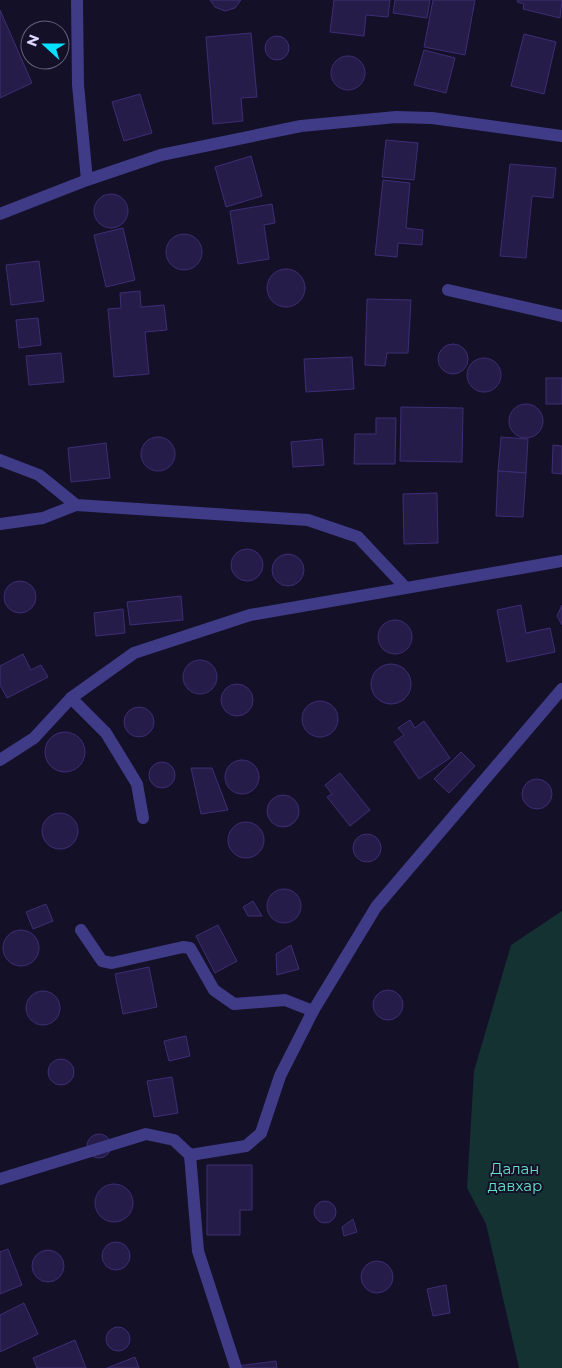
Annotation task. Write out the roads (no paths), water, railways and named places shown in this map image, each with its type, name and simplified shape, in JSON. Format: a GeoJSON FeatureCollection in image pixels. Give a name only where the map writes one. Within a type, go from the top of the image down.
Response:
{"type":"FeatureCollection","features":[{"type":"Feature","properties":{"kind":"street"},"geometry":{"type":"LineString","coordinates":[[77,0],[78,85],[87,180]]}},
{"type":"Feature","properties":{"kind":"street"},"geometry":{"type":"LineString","coordinates":[[0,214],[87,180],[161,155],[301,126],[396,116],[432,118],[562,136]]}},
{"type":"Feature","properties":{"kind":"street"},"geometry":{"type":"LineString","coordinates":[[448,290],[562,316]]}},
{"type":"Feature","properties":{"kind":"street"},"geometry":{"type":"LineString","coordinates":[[0,460],[39,475],[76,505]]}},
{"type":"Feature","properties":{"kind":"street"},"geometry":{"type":"LineString","coordinates":[[0,524],[43,518],[76,505],[308,520],[358,537],[405,587]]}},
{"type":"Feature","properties":{"kind":"street"},"geometry":{"type":"LineString","coordinates":[[0,760],[34,738],[71,698],[134,653],[250,615],[562,561]]}},
{"type":"Feature","properties":{"kind":"street"},"geometry":{"type":"LineString","coordinates":[[190,1155],[246,1146],[261,1133],[280,1076],[313,1011],[376,907],[562,689]]}},
{"type":"Feature","properties":{"kind":"street"},"geometry":{"type":"LineString","coordinates":[[71,698],[106,733],[137,784],[142,818]]}},
{"type":"Feature","properties":{"kind":"street"},"geometry":{"type":"LineString","coordinates":[[81,930],[102,961],[112,964],[183,947],[190,948],[214,990],[234,1004],[285,1000],[313,1011]]}},
{"type":"Feature","properties":{"kind":"street"},"geometry":{"type":"LineString","coordinates":[[0,1179],[146,1134],[174,1140],[190,1155],[198,1251],[236,1368]]}},
{"type":"Feature","properties":{"kind":"park label","name":"Далан давхар"},"geometry":{"type":"Point","coordinates":[515,1178]}}]}
